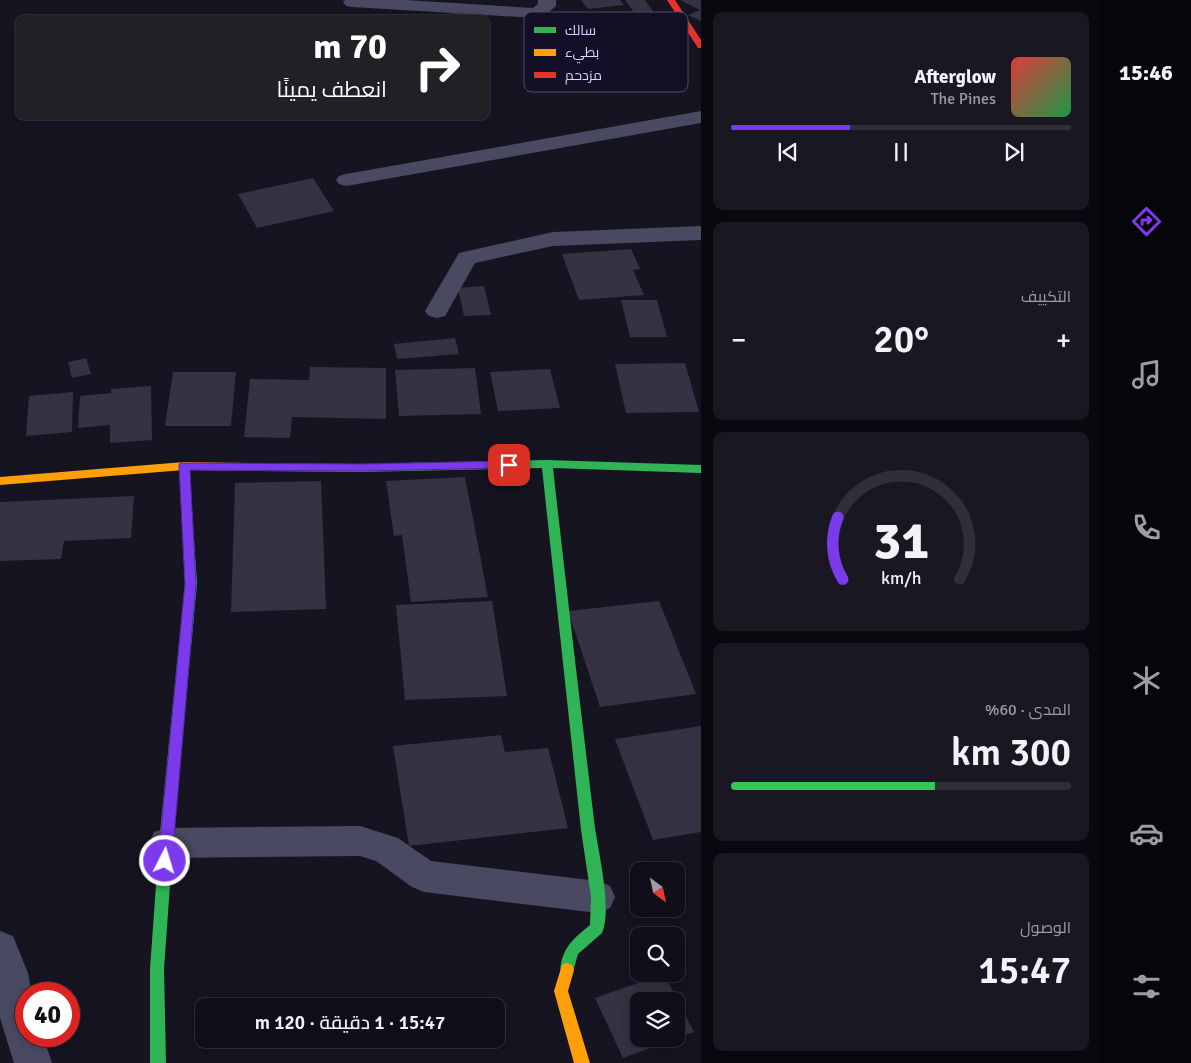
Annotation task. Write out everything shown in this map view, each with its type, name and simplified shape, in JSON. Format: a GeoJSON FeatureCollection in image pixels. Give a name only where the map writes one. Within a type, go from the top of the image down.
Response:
{"type":"FeatureCollection","features":[{"type":"Feature","properties":{"kind":"street"},"geometry":{"type":"LineString","coordinates":[[540,12],[547,6],[547,0]]}},
{"type":"Feature","properties":{"kind":"street"},"geometry":{"type":"LineString","coordinates":[[671,0],[679,12]]}},
{"type":"Feature","properties":{"kind":"street"},"geometry":{"type":"LineString","coordinates":[[352,2],[524,13]]}},
{"type":"Feature","properties":{"kind":"street"},"geometry":{"type":"LineString","coordinates":[[688,26],[701,46]]}},
{"type":"Feature","properties":{"kind":"street"},"geometry":{"type":"LineString","coordinates":[[346,180],[701,118]]}},
{"type":"Feature","properties":{"kind":"street"},"geometry":{"type":"LineString","coordinates":[[437,311],[467,258],[553,239],[701,233]]}},
{"type":"Feature","properties":{"kind":"street"},"geometry":{"type":"LineString","coordinates":[[547,464],[588,830],[598,897],[597,928],[572,950],[561,992],[582,1063]]}},
{"type":"Feature","properties":{"kind":"street"},"geometry":{"type":"LineString","coordinates":[[0,481],[184,466],[360,468],[547,464],[701,469]]}},
{"type":"Feature","properties":{"kind":"street"},"geometry":{"type":"LineString","coordinates":[[158,1063],[157,969],[166,843],[182,691],[190,584],[184,466]]}},
{"type":"Feature","properties":{"kind":"street"},"geometry":{"type":"LineString","coordinates":[[166,843],[360,841],[386,849],[424,876],[598,897]]}},
{"type":"Feature","properties":{"kind":"street"},"geometry":{"type":"LineString","coordinates":[[0,948],[10,973],[19,1021],[33,1063]]}},
{"type":"Feature","properties":{"kind":"building"},"geometry":{"type":"Polygon","coordinates":[[[581,0],[620,0],[624,5],[588,9],[581,0]]]}},
{"type":"Feature","properties":{"kind":"building"},"geometry":{"type":"Polygon","coordinates":[[[625,0],[645,0],[653,12],[634,12],[625,0]]]}},
{"type":"Feature","properties":{"kind":"building"},"geometry":{"type":"Polygon","coordinates":[[[680,0],[701,0],[701,21],[688,15],[700,10],[680,0]]]}},
{"type":"Feature","properties":{"kind":"building"},"geometry":{"type":"Polygon","coordinates":[[[468,12],[470,15],[434,15],[468,12]]]}},
{"type":"Feature","properties":{"kind":"building"},"geometry":{"type":"Polygon","coordinates":[[[313,178],[334,211],[257,228],[238,194],[313,178]]]}},
{"type":"Feature","properties":{"kind":"building"},"geometry":{"type":"Polygon","coordinates":[[[631,249],[640,269],[633,270],[644,295],[579,300],[562,254],[631,249]]]}},
{"type":"Feature","properties":{"kind":"building"},"geometry":{"type":"Polygon","coordinates":[[[484,286],[491,315],[464,316],[458,288],[484,286]]]}},
{"type":"Feature","properties":{"kind":"building"},"geometry":{"type":"Polygon","coordinates":[[[621,300],[657,300],[667,337],[630,337],[621,300]]]}},
{"type":"Feature","properties":{"kind":"building"},"geometry":{"type":"Polygon","coordinates":[[[455,338],[459,354],[397,359],[394,344],[455,338]]]}},
{"type":"Feature","properties":{"kind":"building"},"geometry":{"type":"Polygon","coordinates":[[[86,358],[91,374],[72,378],[68,362],[86,358]]]}},
{"type":"Feature","properties":{"kind":"building"},"geometry":{"type":"Polygon","coordinates":[[[685,363],[699,412],[626,413],[615,364],[685,363]]]}},
{"type":"Feature","properties":{"kind":"building"},"geometry":{"type":"Polygon","coordinates":[[[310,367],[386,368],[386,419],[292,417],[290,438],[244,437],[250,379],[309,380],[310,367]]]}},
{"type":"Feature","properties":{"kind":"building"},"geometry":{"type":"Polygon","coordinates":[[[475,368],[481,414],[399,416],[395,370],[475,368]]]}},
{"type":"Feature","properties":{"kind":"building"},"geometry":{"type":"Polygon","coordinates":[[[550,369],[560,408],[498,411],[490,372],[550,369]]]}},
{"type":"Feature","properties":{"kind":"building"},"geometry":{"type":"Polygon","coordinates":[[[173,372],[236,372],[231,426],[165,426],[173,372]]]}},
{"type":"Feature","properties":{"kind":"building"},"geometry":{"type":"Polygon","coordinates":[[[151,386],[152,440],[110,443],[110,425],[78,428],[80,396],[111,393],[111,389],[151,386]]]}},
{"type":"Feature","properties":{"kind":"building"},"geometry":{"type":"Polygon","coordinates":[[[73,392],[72,432],[26,436],[29,396],[73,392]]]}},
{"type":"Feature","properties":{"kind":"building"},"geometry":{"type":"Polygon","coordinates":[[[465,477],[488,597],[411,602],[402,535],[394,536],[386,481],[465,477]]]}},
{"type":"Feature","properties":{"kind":"building"},"geometry":{"type":"Polygon","coordinates":[[[321,481],[326,609],[231,612],[235,483],[321,481]]]}},
{"type":"Feature","properties":{"kind":"building"},"geometry":{"type":"Polygon","coordinates":[[[134,496],[131,538],[64,541],[61,559],[0,561],[0,502],[134,496]]]}},
{"type":"Feature","properties":{"kind":"building"},"geometry":{"type":"Polygon","coordinates":[[[492,601],[507,696],[405,700],[396,605],[492,601]]]}},
{"type":"Feature","properties":{"kind":"building"},"geometry":{"type":"Polygon","coordinates":[[[659,601],[696,694],[600,707],[568,611],[659,601]]]}},
{"type":"Feature","properties":{"kind":"building"},"geometry":{"type":"Polygon","coordinates":[[[701,726],[701,832],[653,840],[615,739],[701,726]]]}},
{"type":"Feature","properties":{"kind":"building"},"geometry":{"type":"Polygon","coordinates":[[[501,735],[505,752],[548,748],[568,828],[409,846],[393,746],[501,735]]]}},
{"type":"Feature","properties":{"kind":"building"},"geometry":{"type":"Polygon","coordinates":[[[641,982],[668,982],[673,992],[630,992],[630,1047],[653,1047],[623,1058],[595,998],[641,982]]]}},
{"type":"Feature","properties":{"kind":"building"},"geometry":{"type":"Polygon","coordinates":[[[685,1015],[694,1032],[685,1035],[685,1015]]]}},
{"type":"Feature","properties":{"kind":"traffic: fast"},"geometry":{"type":"LineString","coordinates":[[547,464],[588,830],[598,897],[597,928],[572,950],[567,970]]}},
{"type":"Feature","properties":{"kind":"traffic: fast"},"geometry":{"type":"LineString","coordinates":[[246,467],[360,468],[547,464],[701,469]]}},
{"type":"Feature","properties":{"kind":"traffic: fast"},"geometry":{"type":"LineString","coordinates":[[158,1063],[157,969],[166,843],[191,583],[184,466]]}},
{"type":"Feature","properties":{"kind":"traffic: slow"},"geometry":{"type":"LineString","coordinates":[[0,481],[184,466],[246,467]]}},
{"type":"Feature","properties":{"kind":"traffic: slow"},"geometry":{"type":"LineString","coordinates":[[567,970],[561,991],[582,1063]]}},
{"type":"Feature","properties":{"kind":"traffic: jam"},"geometry":{"type":"LineString","coordinates":[[671,0],[679,12]]}},
{"type":"Feature","properties":{"kind":"traffic: jam"},"geometry":{"type":"LineString","coordinates":[[688,26],[701,46]]}},
{"type":"Feature","properties":{"kind":"route"},"geometry":{"type":"LineString","coordinates":[[165,861],[182,691],[190,584],[184,466],[360,468],[509,465]]}}]}
